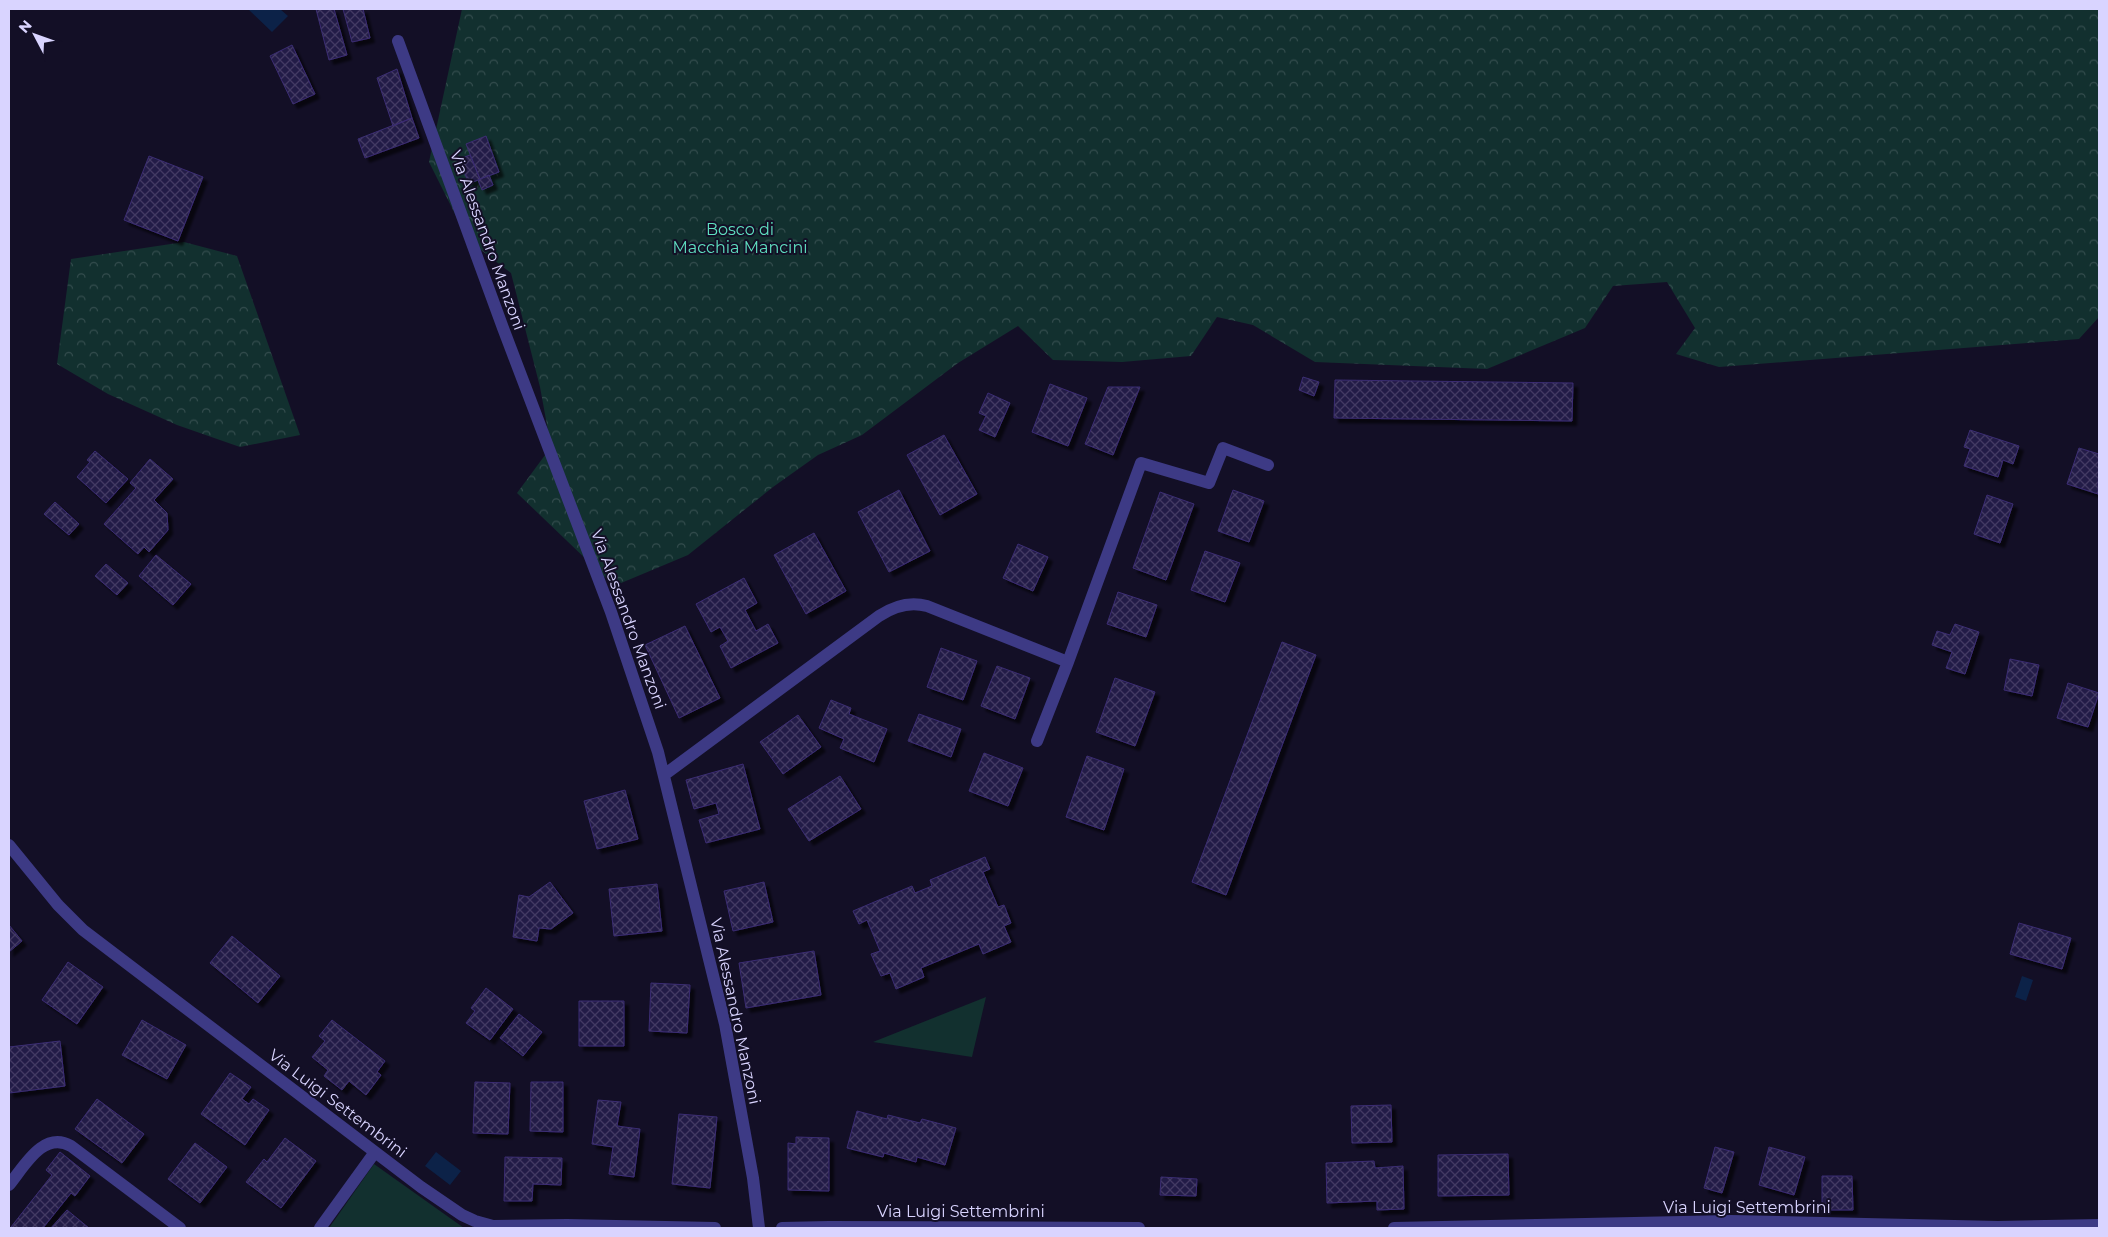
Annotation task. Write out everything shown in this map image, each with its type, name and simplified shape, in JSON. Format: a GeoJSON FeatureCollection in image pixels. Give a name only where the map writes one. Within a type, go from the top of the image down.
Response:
{"type":"FeatureCollection","features":[{"type":"Feature","properties":{"kind":"street","name":"Via Alessandro Manzoni"},"geometry":{"type":"LineString","coordinates":[[398,42],[614,620],[658,752],[725,1024],[753,1178],[759,1228]]}},
{"type":"Feature","properties":{"kind":"street"},"geometry":{"type":"LineString","coordinates":[[1037,740],[1068,662],[1141,463],[1209,483],[1223,448],[1268,465]]}},
{"type":"Feature","properties":{"kind":"street"},"geometry":{"type":"LineString","coordinates":[[664,775],[879,616],[902,605],[927,606],[1068,662]]}},
{"type":"Feature","properties":{"kind":"street","name":"Via Luigi Settembrini"},"geometry":{"type":"LineString","coordinates":[[9,845],[48,894],[83,930],[375,1152],[452,1208],[475,1221],[492,1227],[567,1225],[715,1228]]}},
{"type":"Feature","properties":{"kind":"street"},"geometry":{"type":"LineString","coordinates":[[9,1185],[38,1150],[47,1144],[61,1141],[71,1146],[180,1228]]}},
{"type":"Feature","properties":{"kind":"street"},"geometry":{"type":"LineString","coordinates":[[320,1228],[375,1152]]}},
{"type":"Feature","properties":{"kind":"street","name":"Via Luigi Settembrini"},"geometry":{"type":"LineString","coordinates":[[1394,1228],[1731,1221],[1998,1228],[2099,1225]]}},
{"type":"Feature","properties":{"kind":"street","name":"Via Luigi Settembrini"},"geometry":{"type":"LineString","coordinates":[[782,1228],[1139,1228]]}},
{"type":"Feature","properties":{"kind":"green space","name":"Bosco di Macchia Mancini"},"geometry":{"type":"Polygon","coordinates":[[[462,9],[2099,9],[2099,317],[2079,339],[1719,367],[1676,354],[1695,328],[1667,282],[1613,286],[1585,328],[1487,369],[1315,362],[1253,325],[1217,317],[1191,356],[1122,362],[1053,360],[1018,326],[958,363],[862,435],[818,455],[773,487],[688,555],[614,586],[517,493],[551,447],[540,387],[511,273],[468,240],[429,162],[462,9]]]}},
{"type":"Feature","properties":{"kind":"green space"},"geometry":{"type":"Polygon","coordinates":[[[184,242],[237,256],[300,435],[240,447],[177,425],[108,394],[57,364],[71,259],[184,242]]]}},
{"type":"Feature","properties":{"kind":"green space"},"geometry":{"type":"Polygon","coordinates":[[[986,997],[972,1057],[873,1042],[986,997]]]}},
{"type":"Feature","properties":{"kind":"green space"},"geometry":{"type":"Polygon","coordinates":[[[374,1164],[464,1228],[329,1228],[374,1164]]]}},
{"type":"Feature","properties":{"kind":"water"},"geometry":{"type":"Polygon","coordinates":[[[248,9],[280,9],[288,16],[272,32],[248,9]]]}},
{"type":"Feature","properties":{"kind":"water"},"geometry":{"type":"Polygon","coordinates":[[[2022,976],[2033,980],[2026,1001],[2015,997],[2022,976]]]}},
{"type":"Feature","properties":{"kind":"water"},"geometry":{"type":"Polygon","coordinates":[[[436,1152],[461,1171],[450,1185],[425,1166],[436,1152]]]}},
{"type":"Feature","properties":{"kind":"building"},"geometry":{"type":"Polygon","coordinates":[[[316,9],[334,9],[347,55],[329,60],[316,9]]]}},
{"type":"Feature","properties":{"kind":"building"},"geometry":{"type":"Polygon","coordinates":[[[343,9],[363,9],[370,38],[352,42],[343,9]]]}},
{"type":"Feature","properties":{"kind":"building"},"geometry":{"type":"Polygon","coordinates":[[[292,45],[315,94],[293,104],[270,56],[292,45]]]}},
{"type":"Feature","properties":{"kind":"building"},"geometry":{"type":"Polygon","coordinates":[[[397,69],[412,118],[393,126],[377,78],[397,69]]]}},
{"type":"Feature","properties":{"kind":"building"},"geometry":{"type":"Polygon","coordinates":[[[412,118],[419,138],[365,158],[358,139],[412,118]]]}},
{"type":"Feature","properties":{"kind":"building"},"geometry":{"type":"Polygon","coordinates":[[[486,136],[499,172],[480,179],[466,144],[486,136]]]}},
{"type":"Feature","properties":{"kind":"building"},"geometry":{"type":"Polygon","coordinates":[[[470,155],[480,179],[469,184],[459,159],[470,155]]]}},
{"type":"Feature","properties":{"kind":"building"},"geometry":{"type":"Polygon","coordinates":[[[149,156],[203,177],[178,241],[124,220],[149,156]]]}},
{"type":"Feature","properties":{"kind":"building"},"geometry":{"type":"Polygon","coordinates":[[[489,175],[493,185],[482,190],[478,180],[489,175]]]}},
{"type":"Feature","properties":{"kind":"building"},"geometry":{"type":"Polygon","coordinates":[[[1303,377],[1319,382],[1314,396],[1299,390],[1303,377]]]}},
{"type":"Feature","properties":{"kind":"building"},"geometry":{"type":"Polygon","coordinates":[[[1335,380],[1573,383],[1572,421],[1334,418],[1335,380]]]}},
{"type":"Feature","properties":{"kind":"building"},"geometry":{"type":"Polygon","coordinates":[[[1050,384],[1087,398],[1068,446],[1032,432],[1050,384]]]}},
{"type":"Feature","properties":{"kind":"building"},"geometry":{"type":"Polygon","coordinates":[[[1108,387],[1140,387],[1113,455],[1085,444],[1108,387]]]}},
{"type":"Feature","properties":{"kind":"building"},"geometry":{"type":"Polygon","coordinates":[[[988,393],[1010,403],[995,437],[979,430],[986,416],[979,413],[988,393]]]}},
{"type":"Feature","properties":{"kind":"building"},"geometry":{"type":"Polygon","coordinates":[[[1970,430],[2019,446],[2013,464],[2003,460],[1998,477],[1964,466],[1970,449],[1964,447],[1970,430]]]}},
{"type":"Feature","properties":{"kind":"building"},"geometry":{"type":"Polygon","coordinates":[[[944,435],[977,494],[940,515],[907,455],[944,435]]]}},
{"type":"Feature","properties":{"kind":"building"},"geometry":{"type":"Polygon","coordinates":[[[2079,448],[2099,454],[2098,494],[2067,484],[2079,448]]]}},
{"type":"Feature","properties":{"kind":"building"},"geometry":{"type":"Polygon","coordinates":[[[95,451],[128,479],[106,503],[77,477],[90,462],[87,460],[95,451]]]}},
{"type":"Feature","properties":{"kind":"building"},"geometry":{"type":"Polygon","coordinates":[[[150,459],[173,479],[154,500],[167,513],[168,530],[149,552],[144,547],[138,554],[104,524],[136,488],[130,483],[150,459]]]}},
{"type":"Feature","properties":{"kind":"building"},"geometry":{"type":"Polygon","coordinates":[[[899,490],[930,551],[889,572],[858,512],[899,490]]]}},
{"type":"Feature","properties":{"kind":"building"},"geometry":{"type":"Polygon","coordinates":[[[1233,490],[1264,501],[1249,542],[1218,531],[1233,490]]]}},
{"type":"Feature","properties":{"kind":"building"},"geometry":{"type":"Polygon","coordinates":[[[1160,492],[1194,504],[1166,580],[1133,568],[1160,492]]]}},
{"type":"Feature","properties":{"kind":"building"},"geometry":{"type":"Polygon","coordinates":[[[1987,495],[2013,504],[2000,543],[1974,534],[1987,495]]]}},
{"type":"Feature","properties":{"kind":"building"},"geometry":{"type":"Polygon","coordinates":[[[55,502],[79,524],[69,535],[44,514],[55,502]]]}},
{"type":"Feature","properties":{"kind":"building"},"geometry":{"type":"Polygon","coordinates":[[[814,533],[846,591],[806,614],[774,555],[814,533]]]}},
{"type":"Feature","properties":{"kind":"building"},"geometry":{"type":"Polygon","coordinates":[[[1018,544],[1048,557],[1033,591],[1003,578],[1018,544]]]}},
{"type":"Feature","properties":{"kind":"building"},"geometry":{"type":"Polygon","coordinates":[[[1205,551],[1240,563],[1225,602],[1191,590],[1205,551]]]}},
{"type":"Feature","properties":{"kind":"building"},"geometry":{"type":"Polygon","coordinates":[[[156,555],[191,584],[173,605],[139,576],[156,555]]]}},
{"type":"Feature","properties":{"kind":"building"},"geometry":{"type":"Polygon","coordinates":[[[106,564],[128,583],[117,595],[95,576],[106,564]]]}},
{"type":"Feature","properties":{"kind":"building"},"geometry":{"type":"Polygon","coordinates":[[[744,578],[757,603],[745,610],[756,631],[768,624],[778,643],[731,668],[720,646],[728,641],[720,627],[711,632],[696,604],[744,578]]]}},
{"type":"Feature","properties":{"kind":"building"},"geometry":{"type":"Polygon","coordinates":[[[1118,592],[1157,605],[1146,637],[1107,624],[1118,592]]]}},
{"type":"Feature","properties":{"kind":"building"},"geometry":{"type":"Polygon","coordinates":[[[1955,624],[1979,632],[1965,674],[1946,668],[1952,652],[1932,645],[1937,631],[1950,635],[1955,624]]]}},
{"type":"Feature","properties":{"kind":"building"},"geometry":{"type":"Polygon","coordinates":[[[685,626],[720,698],[679,718],[645,645],[685,626]]]}},
{"type":"Feature","properties":{"kind":"building"},"geometry":{"type":"Polygon","coordinates":[[[1282,642],[1316,655],[1226,895],[1192,882],[1282,642]]]}},
{"type":"Feature","properties":{"kind":"building"},"geometry":{"type":"Polygon","coordinates":[[[941,648],[977,661],[963,700],[927,687],[941,648]]]}},
{"type":"Feature","properties":{"kind":"building"},"geometry":{"type":"Polygon","coordinates":[[[2010,659],[2039,665],[2032,696],[2004,690],[2010,659]]]}},
{"type":"Feature","properties":{"kind":"building"},"geometry":{"type":"Polygon","coordinates":[[[997,666],[1030,678],[1015,719],[981,706],[997,666]]]}},
{"type":"Feature","properties":{"kind":"building"},"geometry":{"type":"Polygon","coordinates":[[[1115,678],[1155,692],[1135,746],[1096,732],[1115,678]]]}},
{"type":"Feature","properties":{"kind":"building"},"geometry":{"type":"Polygon","coordinates":[[[2068,683],[2099,693],[2088,727],[2057,718],[2068,683]]]}},
{"type":"Feature","properties":{"kind":"building"},"geometry":{"type":"Polygon","coordinates":[[[831,700],[851,708],[849,714],[887,729],[874,762],[840,748],[844,739],[819,728],[831,700]]]}},
{"type":"Feature","properties":{"kind":"building"},"geometry":{"type":"Polygon","coordinates":[[[919,714],[961,729],[951,757],[908,741],[919,714]]]}},
{"type":"Feature","properties":{"kind":"building"},"geometry":{"type":"Polygon","coordinates":[[[798,715],[821,747],[783,774],[760,742],[798,715]]]}},
{"type":"Feature","properties":{"kind":"building"},"geometry":{"type":"Polygon","coordinates":[[[984,753],[1023,768],[1008,806],[969,791],[984,753]]]}},
{"type":"Feature","properties":{"kind":"building"},"geometry":{"type":"Polygon","coordinates":[[[1087,756],[1124,769],[1104,830],[1066,817],[1087,756]]]}},
{"type":"Feature","properties":{"kind":"building"},"geometry":{"type":"Polygon","coordinates":[[[743,764],[760,829],[706,843],[699,820],[719,814],[716,803],[694,809],[686,780],[743,764]]]}},
{"type":"Feature","properties":{"kind":"building"},"geometry":{"type":"Polygon","coordinates":[[[840,776],[861,809],[809,841],[788,809],[840,776]]]}},
{"type":"Feature","properties":{"kind":"building"},"geometry":{"type":"Polygon","coordinates":[[[625,790],[638,839],[597,849],[584,801],[625,790]]]}},
{"type":"Feature","properties":{"kind":"building"},"geometry":{"type":"Polygon","coordinates":[[[985,857],[990,869],[983,872],[998,907],[1004,905],[1011,923],[1004,926],[1011,942],[983,954],[979,944],[921,968],[924,977],[896,989],[890,973],[881,976],[871,954],[880,951],[867,920],[859,924],[853,911],[912,886],[915,893],[932,886],[930,880],[985,857]]]}},
{"type":"Feature","properties":{"kind":"building"},"geometry":{"type":"Polygon","coordinates":[[[550,882],[573,913],[551,929],[539,928],[537,941],[513,937],[519,895],[529,897],[550,882]]]}},
{"type":"Feature","properties":{"kind":"building"},"geometry":{"type":"Polygon","coordinates":[[[764,882],[773,922],[733,931],[724,891],[764,882]]]}},
{"type":"Feature","properties":{"kind":"building"},"geometry":{"type":"Polygon","coordinates":[[[657,884],[662,931],[614,936],[609,889],[657,884]]]}},
{"type":"Feature","properties":{"kind":"building"},"geometry":{"type":"Polygon","coordinates":[[[2019,923],[2071,938],[2062,969],[2010,954],[2019,923]]]}},
{"type":"Feature","properties":{"kind":"building"},"geometry":{"type":"Polygon","coordinates":[[[9,925],[22,941],[9,952],[9,925]]]}},
{"type":"Feature","properties":{"kind":"building"},"geometry":{"type":"Polygon","coordinates":[[[232,936],[280,976],[258,1003],[210,963],[232,936]]]}},
{"type":"Feature","properties":{"kind":"building"},"geometry":{"type":"Polygon","coordinates":[[[814,951],[821,995],[746,1008],[739,963],[814,951]]]}},
{"type":"Feature","properties":{"kind":"building"},"geometry":{"type":"Polygon","coordinates":[[[68,962],[103,987],[77,1024],[42,1000],[68,962]]]}},
{"type":"Feature","properties":{"kind":"building"},"geometry":{"type":"Polygon","coordinates":[[[651,983],[690,985],[687,1033],[649,1031],[651,983]]]}},
{"type":"Feature","properties":{"kind":"building"},"geometry":{"type":"Polygon","coordinates":[[[486,988],[513,1009],[490,1040],[466,1023],[475,1011],[471,1008],[486,988]]]}},
{"type":"Feature","properties":{"kind":"building"},"geometry":{"type":"Polygon","coordinates":[[[579,1001],[624,1001],[624,1046],[579,1046],[579,1001]]]}},
{"type":"Feature","properties":{"kind":"building"},"geometry":{"type":"Polygon","coordinates":[[[519,1014],[542,1032],[523,1056],[500,1038],[519,1014]]]}},
{"type":"Feature","properties":{"kind":"building"},"geometry":{"type":"Polygon","coordinates":[[[142,1020],[186,1045],[167,1079],[122,1055],[142,1020]]]}},
{"type":"Feature","properties":{"kind":"building"},"geometry":{"type":"Polygon","coordinates":[[[332,1020],[385,1061],[377,1072],[381,1075],[366,1095],[349,1081],[342,1090],[324,1076],[328,1070],[312,1057],[325,1041],[319,1036],[332,1020]]]}},
{"type":"Feature","properties":{"kind":"building"},"geometry":{"type":"Polygon","coordinates":[[[60,1041],[65,1086],[9,1093],[9,1047],[60,1041]]]}},
{"type":"Feature","properties":{"kind":"building"},"geometry":{"type":"Polygon","coordinates":[[[230,1073],[251,1087],[242,1099],[249,1104],[253,1099],[269,1110],[245,1145],[201,1114],[230,1073]]]}},
{"type":"Feature","properties":{"kind":"building"},"geometry":{"type":"Polygon","coordinates":[[[475,1082],[510,1083],[508,1134],[473,1133],[475,1082]]]}},
{"type":"Feature","properties":{"kind":"building"},"geometry":{"type":"Polygon","coordinates":[[[531,1082],[563,1082],[563,1132],[530,1131],[531,1082]]]}},
{"type":"Feature","properties":{"kind":"building"},"geometry":{"type":"Polygon","coordinates":[[[97,1099],[144,1134],[122,1163],[75,1129],[97,1099]]]}},
{"type":"Feature","properties":{"kind":"building"},"geometry":{"type":"Polygon","coordinates":[[[598,1100],[621,1102],[617,1126],[640,1129],[634,1177],[609,1174],[613,1147],[592,1144],[598,1100]]]}},
{"type":"Feature","properties":{"kind":"building"},"geometry":{"type":"Polygon","coordinates":[[[1391,1105],[1392,1142],[1352,1143],[1351,1106],[1391,1105]]]}},
{"type":"Feature","properties":{"kind":"building"},"geometry":{"type":"Polygon","coordinates":[[[857,1111],[887,1119],[888,1115],[920,1123],[922,1119],[956,1128],[945,1165],[917,1157],[916,1162],[884,1153],[883,1157],[847,1148],[857,1111]]]}},
{"type":"Feature","properties":{"kind":"building"},"geometry":{"type":"Polygon","coordinates":[[[679,1114],[717,1117],[710,1188],[672,1184],[679,1114]]]}},
{"type":"Feature","properties":{"kind":"building"},"geometry":{"type":"Polygon","coordinates":[[[796,1137],[829,1138],[829,1191],[788,1190],[788,1143],[796,1144],[796,1137]]]}},
{"type":"Feature","properties":{"kind":"building"},"geometry":{"type":"Polygon","coordinates":[[[285,1138],[316,1161],[281,1208],[246,1182],[264,1159],[267,1162],[285,1138]]]}},
{"type":"Feature","properties":{"kind":"building"},"geometry":{"type":"Polygon","coordinates":[[[195,1143],[227,1167],[200,1203],[168,1179],[195,1143]]]}},
{"type":"Feature","properties":{"kind":"building"},"geometry":{"type":"Polygon","coordinates":[[[1715,1147],[1734,1152],[1722,1193],[1704,1188],[1715,1147]]]}},
{"type":"Feature","properties":{"kind":"building"},"geometry":{"type":"Polygon","coordinates":[[[1769,1147],[1805,1157],[1794,1195],[1759,1185],[1769,1147]]]}},
{"type":"Feature","properties":{"kind":"building"},"geometry":{"type":"Polygon","coordinates":[[[60,1152],[90,1176],[75,1196],[71,1193],[43,1228],[11,1227],[52,1175],[46,1170],[60,1152]]]}},
{"type":"Feature","properties":{"kind":"building"},"geometry":{"type":"Polygon","coordinates":[[[1508,1154],[1509,1195],[1438,1196],[1438,1155],[1508,1154]]]}},
{"type":"Feature","properties":{"kind":"building"},"geometry":{"type":"Polygon","coordinates":[[[505,1157],[562,1158],[561,1185],[533,1184],[532,1201],[504,1201],[505,1157]]]}},
{"type":"Feature","properties":{"kind":"building"},"geometry":{"type":"Polygon","coordinates":[[[1374,1161],[1375,1168],[1403,1166],[1404,1209],[1377,1210],[1377,1201],[1327,1203],[1326,1163],[1374,1161]]]}},
{"type":"Feature","properties":{"kind":"building"},"geometry":{"type":"Polygon","coordinates":[[[1822,1176],[1852,1176],[1853,1210],[1822,1210],[1822,1176]]]}},
{"type":"Feature","properties":{"kind":"building"},"geometry":{"type":"Polygon","coordinates":[[[1161,1177],[1197,1179],[1196,1196],[1160,1195],[1161,1177]]]}},
{"type":"Feature","properties":{"kind":"building"},"geometry":{"type":"Polygon","coordinates":[[[67,1210],[89,1228],[51,1228],[67,1210]]]}}]}
